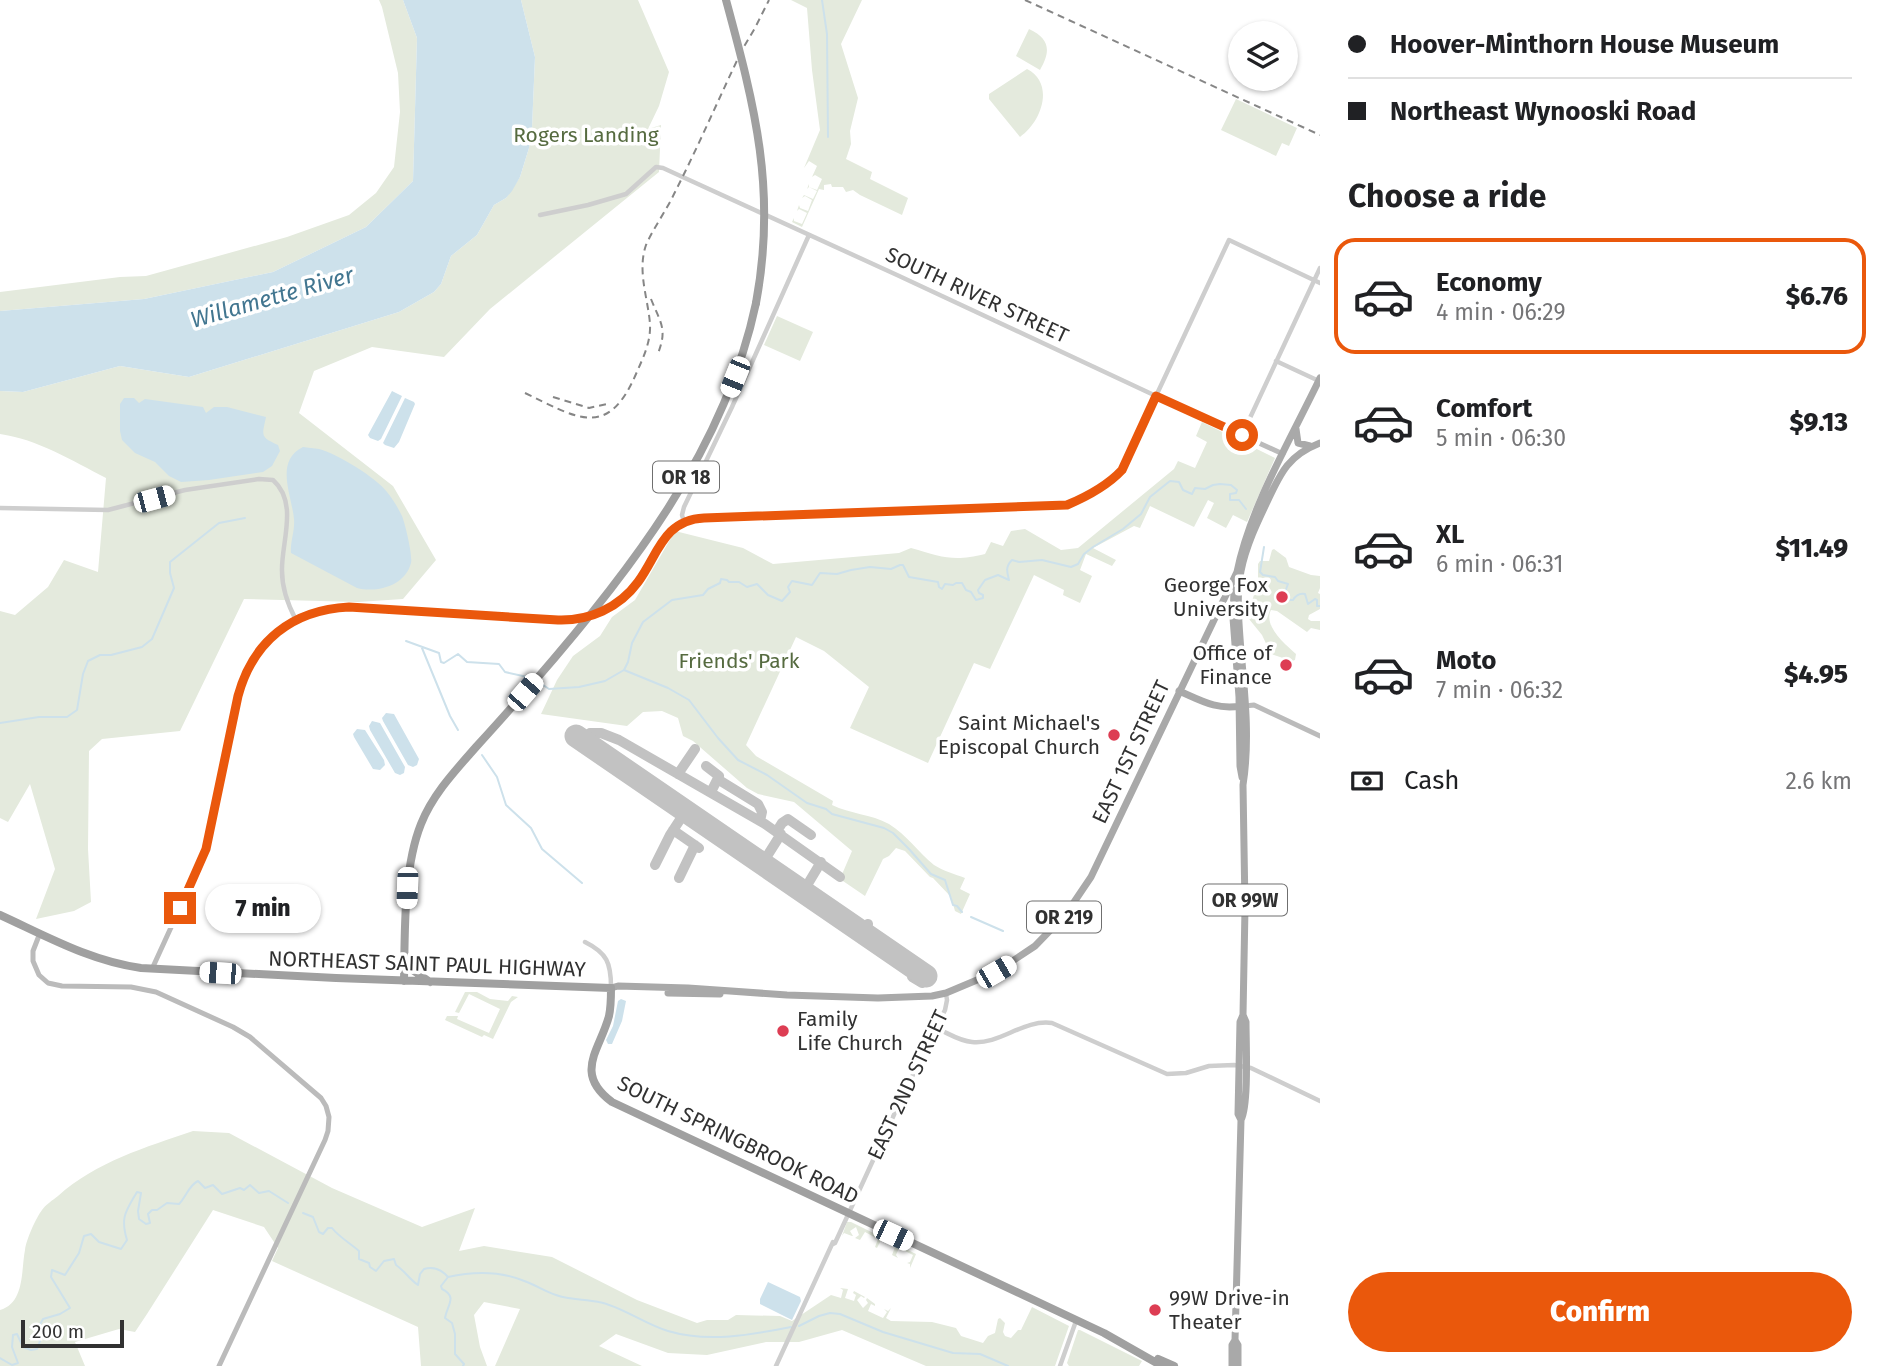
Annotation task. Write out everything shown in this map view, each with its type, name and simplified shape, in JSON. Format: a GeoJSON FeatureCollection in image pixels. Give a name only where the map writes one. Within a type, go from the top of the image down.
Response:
{"type":"FeatureCollection","features":[{"type":"Feature","properties":{"kind":"highway","name":"OR 18"},"geometry":{"type":"LineString","coordinates":[[404,981],[409,866],[421,822],[431,803],[444,784],[579,630],[646,542],[700,452],[735,377],[756,303],[764,238],[765,199],[762,159],[752,100],[726,0]]}},
{"type":"Feature","properties":{"kind":"highway","name":"NORTHEAST SAINT PAUL HIGHWAY"},"geometry":{"type":"LineString","coordinates":[[0,915],[95,958],[129,967],[611,988]]}},
{"type":"Feature","properties":{"kind":"highway"},"geometry":{"type":"LineString","coordinates":[[405,955],[414,971],[430,982]]}},
{"type":"Feature","properties":{"kind":"highway","name":"SOUTH SPRINGBROOK ROAD"},"geometry":{"type":"LineString","coordinates":[[611,988],[609,1014],[594,1049],[592,1066],[596,1083],[606,1097],[621,1107],[1142,1354]]}},
{"type":"Feature","properties":{"kind":"highway"},"geometry":{"type":"LineString","coordinates":[[1142,1354],[1152,1361],[1167,1365]]}},
{"type":"Feature","properties":{"kind":"highway"},"geometry":{"type":"LineString","coordinates":[[1142,1354],[1167,1365]]}},
{"type":"Feature","properties":{"kind":"main road","name":"EAST 1ST STREET"},"geometry":{"type":"LineString","coordinates":[[1239,574],[1247,532],[1320,380]]}},
{"type":"Feature","properties":{"kind":"main road","name":"SOUTH RIVER STREET"},"geometry":{"type":"LineString","coordinates":[[1156,396],[1283,454]]}},
{"type":"Feature","properties":{"kind":"main road"},"geometry":{"type":"LineString","coordinates":[[152,969],[205,853],[245,674],[264,644],[296,620],[314,612],[349,607],[558,620],[586,618],[606,610],[631,591],[666,536],[684,522],[696,519],[1063,505],[1100,487],[1122,470],[1156,396]]}},
{"type":"Feature","properties":{"kind":"main road"},"geometry":{"type":"LineString","coordinates":[[1296,428],[1298,443],[1310,447]]}},
{"type":"Feature","properties":{"kind":"main road","name":"OR 99W"},"geometry":{"type":"LineString","coordinates":[[1310,447],[1320,443]]}},
{"type":"Feature","properties":{"kind":"main road","name":"EAST 1ST STREET"},"geometry":{"type":"LineString","coordinates":[[924,996],[946,993],[1002,968],[1035,946],[1076,902],[1121,818],[1217,612],[1239,574],[1250,542],[1279,478],[1297,455],[1310,447]]}},
{"type":"Feature","properties":{"kind":"main road"},"geometry":{"type":"LineString","coordinates":[[1279,478],[1283,454],[1297,455]]}},
{"type":"Feature","properties":{"kind":"main road","name":"OR 99W"},"geometry":{"type":"LineString","coordinates":[[1231,1366],[1232,1345],[1235,1340],[1241,1121],[1244,1114],[1242,1067],[1246,1022],[1243,1015],[1245,912],[1244,785],[1240,766],[1242,706],[1233,611],[1239,574]]}},
{"type":"Feature","properties":{"kind":"main road"},"geometry":{"type":"LineString","coordinates":[[1180,691],[1215,707],[1254,705],[1320,736]]}},
{"type":"Feature","properties":{"kind":"main road"},"geometry":{"type":"LineString","coordinates":[[40,933],[33,961],[39,975],[48,983],[62,986],[131,987],[169,997],[250,1037],[315,1092],[326,1107],[330,1124],[325,1140],[219,1366]]}},
{"type":"Feature","properties":{"kind":"main road","name":"EAST 1ST STREET"},"geometry":{"type":"LineString","coordinates":[[924,996],[971,982]]}},
{"type":"Feature","properties":{"kind":"main road","name":"NORTHEAST SAINT PAUL HIGHWAY"},"geometry":{"type":"LineString","coordinates":[[611,988],[688,988],[878,998],[924,996]]}},
{"type":"Feature","properties":{"kind":"main road","name":"OR 99W"},"geometry":{"type":"LineString","coordinates":[[1235,1340],[1238,1345],[1238,1366]]}},
{"type":"Feature","properties":{"kind":"street","name":"SOUTH RIVER STREET"},"geometry":{"type":"LineString","coordinates":[[540,215],[626,194],[656,167],[683,177],[1156,396]]}},
{"type":"Feature","properties":{"kind":"street"},"geometry":{"type":"LineString","coordinates":[[684,522],[684,507],[809,235]]}},
{"type":"Feature","properties":{"kind":"street"},"geometry":{"type":"LineString","coordinates":[[1156,396],[1229,240],[1317,281]]}},
{"type":"Feature","properties":{"kind":"street"},"geometry":{"type":"LineString","coordinates":[[1242,435],[1317,281],[1320,268]]}},
{"type":"Feature","properties":{"kind":"street"},"geometry":{"type":"LineString","coordinates":[[1276,361],[1320,380]]}},
{"type":"Feature","properties":{"kind":"street"},"geometry":{"type":"LineString","coordinates":[[0,508],[108,510],[197,488],[259,479],[273,480],[281,491],[286,511],[282,575],[286,597],[296,620]]}},
{"type":"Feature","properties":{"kind":"street"},"geometry":{"type":"LineString","coordinates":[[585,942],[597,949],[608,962],[611,988]]}},
{"type":"Feature","properties":{"kind":"street","name":"EAST 2ND STREET"},"geometry":{"type":"LineString","coordinates":[[776,1366],[936,1028],[947,1003],[946,993]]}},
{"type":"Feature","properties":{"kind":"street"},"geometry":{"type":"LineString","coordinates":[[936,1028],[965,1041],[975,1042],[993,1039],[1037,1022],[1045,1022],[1061,1026],[1167,1074],[1186,1073],[1209,1066],[1242,1067],[1260,1072],[1320,1101]]}},
{"type":"Feature","properties":{"kind":"street"},"geometry":{"type":"LineString","coordinates":[[1060,1366],[1076,1321]]}},
{"type":"Feature","properties":{"kind":"green space"},"geometry":{"type":"Polygon","coordinates":[[[379,0],[403,0],[417,38],[413,181],[366,227],[273,272],[144,299],[0,311],[0,292],[146,276],[287,237],[349,215],[376,193],[394,167],[400,112],[398,73],[379,0]]]}},
{"type":"Feature","properties":{"kind":"green space","name":"Rogers Landing"},"geometry":{"type":"Polygon","coordinates":[[[521,0],[638,0],[669,72],[659,106],[648,129],[661,125],[659,172],[490,309],[444,357],[372,347],[314,371],[299,413],[393,486],[436,560],[403,599],[358,602],[244,599],[180,731],[102,739],[89,751],[88,849],[91,902],[74,911],[36,919],[55,869],[30,784],[8,822],[0,818],[0,611],[15,615],[48,587],[64,560],[98,572],[106,478],[41,446],[0,434],[0,391],[23,392],[120,366],[189,377],[399,312],[434,292],[441,284],[451,256],[477,235],[494,205],[506,198],[520,177],[529,148],[535,57],[521,0]]]}},
{"type":"Feature","properties":{"kind":"green space"},"geometry":{"type":"Polygon","coordinates":[[[791,0],[862,0],[841,44],[858,98],[846,159],[872,172],[870,179],[908,198],[902,215],[853,190],[846,192],[843,187],[832,187],[831,184],[824,185],[824,190],[819,189],[802,227],[792,222],[794,218],[794,221],[802,224],[807,213],[799,209],[797,211],[799,205],[808,211],[812,200],[805,196],[802,198],[804,195],[813,199],[817,191],[809,187],[817,190],[822,179],[815,175],[812,177],[817,166],[809,161],[804,168],[820,130],[807,8],[791,0]]]}},
{"type":"Feature","properties":{"kind":"green space"},"geometry":{"type":"Polygon","coordinates":[[[1029,29],[1041,37],[1047,46],[1046,57],[1040,70],[1016,56],[1029,29]]]}},
{"type":"Feature","properties":{"kind":"green space"},"geometry":{"type":"Polygon","coordinates":[[[1027,69],[1036,75],[1041,83],[1042,103],[1034,122],[1020,137],[989,99],[989,94],[1027,69]]]}},
{"type":"Feature","properties":{"kind":"green space"},"geometry":{"type":"Polygon","coordinates":[[[1236,99],[1297,128],[1289,146],[1282,143],[1276,156],[1221,130],[1236,99]]]}},
{"type":"Feature","properties":{"kind":"green space"},"geometry":{"type":"Polygon","coordinates":[[[777,316],[813,332],[800,361],[764,345],[777,316]]]}},
{"type":"Feature","properties":{"kind":"green space","name":"Friends' Park"},"geometry":{"type":"Polygon","coordinates":[[[1202,422],[1275,458],[1247,522],[1233,515],[1226,528],[1207,518],[1214,503],[1208,500],[1194,527],[1150,506],[1140,528],[1134,526],[1093,548],[1116,560],[1112,566],[1086,554],[1080,570],[1092,576],[1080,603],[1063,595],[1064,590],[1034,575],[990,669],[974,663],[928,763],[850,728],[869,687],[824,651],[796,637],[746,745],[756,756],[833,801],[832,805],[889,824],[934,865],[965,878],[960,889],[970,894],[961,914],[955,911],[951,897],[933,878],[905,851],[896,848],[883,859],[865,896],[840,879],[852,851],[794,802],[758,794],[747,788],[693,741],[683,736],[678,718],[662,711],[643,712],[627,726],[541,714],[557,680],[573,656],[600,636],[612,617],[635,600],[675,531],[743,548],[773,564],[899,553],[911,548],[931,554],[964,558],[985,554],[991,542],[1003,546],[1011,531],[1025,529],[1061,550],[1078,548],[1174,469],[1178,461],[1195,468],[1207,442],[1196,436],[1202,422]]]}},
{"type":"Feature","properties":{"kind":"green space"},"geometry":{"type":"Polygon","coordinates":[[[1274,549],[1286,558],[1289,567],[1320,576],[1320,609],[1309,615],[1308,619],[1320,621],[1320,630],[1311,628],[1307,632],[1277,611],[1271,610],[1269,616],[1272,628],[1296,654],[1295,660],[1292,661],[1271,654],[1248,615],[1258,581],[1258,564],[1260,561],[1269,561],[1274,549]]]}},
{"type":"Feature","properties":{"kind":"green space"},"geometry":{"type":"Polygon","coordinates":[[[465,992],[477,992],[490,999],[508,1001],[512,996],[518,997],[511,1002],[493,1039],[484,1035],[482,1037],[445,1020],[447,1016],[458,1016],[457,1019],[489,1033],[500,1009],[469,994],[459,1013],[455,1012],[465,992]]]}},
{"type":"Feature","properties":{"kind":"green space"},"geometry":{"type":"Polygon","coordinates":[[[193,1131],[229,1133],[332,1188],[422,1227],[475,1208],[459,1251],[484,1246],[552,1257],[637,1300],[697,1323],[728,1320],[736,1315],[780,1316],[792,1321],[831,1295],[841,1298],[843,1290],[840,1288],[848,1289],[845,1298],[854,1301],[854,1291],[865,1297],[861,1296],[857,1300],[863,1308],[868,1303],[867,1298],[875,1304],[871,1304],[868,1311],[883,1318],[887,1312],[884,1309],[888,1311],[891,1308],[886,1318],[891,1321],[932,1322],[956,1328],[961,1336],[983,1343],[988,1336],[995,1333],[1000,1318],[1005,1323],[1005,1336],[1011,1338],[1021,1330],[1032,1307],[1069,1326],[1055,1366],[926,1366],[842,1330],[799,1342],[766,1342],[707,1355],[668,1353],[616,1334],[599,1346],[642,1366],[495,1366],[520,1309],[484,1302],[474,1315],[487,1366],[421,1366],[418,1327],[272,1261],[278,1248],[264,1227],[213,1210],[135,1332],[119,1329],[75,1342],[85,1366],[0,1366],[0,1310],[8,1306],[18,1293],[27,1241],[43,1208],[73,1184],[105,1165],[193,1131]]]}},
{"type":"Feature","properties":{"kind":"green space"},"geometry":{"type":"Polygon","coordinates":[[[847,1222],[916,1254],[910,1268],[907,1263],[913,1255],[899,1248],[896,1255],[898,1258],[892,1255],[895,1247],[881,1240],[877,1248],[878,1239],[865,1232],[860,1240],[855,1238],[859,1235],[856,1227],[850,1231],[853,1236],[844,1233],[842,1236],[847,1222]]]}},
{"type":"Feature","properties":{"kind":"green space"},"geometry":{"type":"Polygon","coordinates":[[[1078,1330],[1142,1361],[1139,1366],[1069,1366],[1067,1363],[1078,1330]]]}},
{"type":"Feature","properties":{"kind":"water","name":"Willamette River"},"geometry":{"type":"Polygon","coordinates":[[[403,0],[521,0],[535,57],[532,128],[520,177],[506,198],[494,205],[477,235],[451,256],[441,284],[434,292],[399,312],[189,377],[120,366],[23,392],[0,391],[0,311],[144,299],[273,272],[366,227],[413,181],[417,38],[403,0]]]}},
{"type":"Feature","properties":{"kind":"water"},"geometry":{"type":"Polygon","coordinates":[[[392,391],[402,396],[378,441],[368,435],[392,391]]]}},
{"type":"Feature","properties":{"kind":"water"},"geometry":{"type":"Polygon","coordinates":[[[124,398],[134,398],[139,403],[145,399],[203,407],[206,413],[214,407],[227,407],[266,417],[265,438],[278,445],[280,451],[272,466],[263,472],[181,482],[169,476],[155,462],[135,453],[122,440],[120,404],[124,398]]]}},
{"type":"Feature","properties":{"kind":"water"},"geometry":{"type":"Polygon","coordinates":[[[405,398],[415,404],[394,448],[383,443],[405,398]]]}},
{"type":"Feature","properties":{"kind":"water"},"geometry":{"type":"Polygon","coordinates":[[[303,447],[326,451],[366,473],[382,486],[391,498],[403,520],[411,559],[408,571],[397,582],[381,588],[357,588],[291,553],[294,519],[287,470],[294,453],[303,447]]]}},
{"type":"Feature","properties":{"kind":"water"},"geometry":{"type":"Polygon","coordinates":[[[386,713],[394,714],[419,759],[417,765],[408,765],[383,721],[386,713]]]}},
{"type":"Feature","properties":{"kind":"water"},"geometry":{"type":"Polygon","coordinates":[[[372,721],[380,723],[405,767],[404,773],[395,773],[370,730],[372,721]]]}},
{"type":"Feature","properties":{"kind":"water"},"geometry":{"type":"Polygon","coordinates":[[[357,729],[365,730],[384,760],[385,765],[380,770],[373,769],[354,737],[357,729]]]}},
{"type":"Feature","properties":{"kind":"water"},"geometry":{"type":"Polygon","coordinates":[[[618,1001],[626,1001],[622,1021],[612,1044],[608,1044],[606,1040],[613,1026],[618,1001]]]}},
{"type":"Feature","properties":{"kind":"water"},"geometry":{"type":"Polygon","coordinates":[[[768,1282],[800,1297],[801,1301],[792,1320],[760,1304],[768,1282]]]}},
{"type":"Feature","properties":{"kind":"waterway"},"geometry":{"type":"LineString","coordinates":[[822,0],[827,34],[828,137]]}},
{"type":"Feature","properties":{"kind":"waterway"},"geometry":{"type":"LineString","coordinates":[[537,681],[549,689],[579,687],[605,681],[624,670],[632,643],[643,622],[672,600],[703,595],[720,583],[721,579],[739,582],[747,587],[757,584],[768,595],[782,601],[790,592],[788,587],[792,581],[812,585],[820,573],[837,574],[870,567],[891,569],[903,565],[909,577],[938,582],[942,589],[945,584],[962,583],[976,600],[983,598],[978,590],[985,580],[998,575],[1009,580],[1007,567],[1012,560],[1042,560],[1071,567],[1078,564],[1084,554],[1141,514],[1150,497],[1170,481],[1179,482],[1183,490],[1192,494],[1195,488],[1231,485],[1237,490],[1236,493],[1230,494],[1230,500],[1239,500],[1246,509]]}},
{"type":"Feature","properties":{"kind":"waterway"},"geometry":{"type":"LineString","coordinates":[[0,723],[39,717],[67,717],[77,710],[88,661],[100,655],[142,647],[152,639],[174,588],[170,562],[219,523],[245,518]]}},
{"type":"Feature","properties":{"kind":"waterway"},"geometry":{"type":"LineString","coordinates":[[1264,547],[1260,572],[1288,584],[1285,592],[1289,600],[1305,594],[1308,604],[1315,599],[1317,606],[1320,606]]}},
{"type":"Feature","properties":{"kind":"waterway"},"geometry":{"type":"LineString","coordinates":[[406,641],[439,653],[441,662],[444,663],[458,654],[467,662],[499,664],[505,672],[532,678]]}},
{"type":"Feature","properties":{"kind":"waterway"},"geometry":{"type":"LineString","coordinates":[[422,648],[458,730]]}},
{"type":"Feature","properties":{"kind":"waterway"},"geometry":{"type":"LineString","coordinates":[[624,670],[689,700],[738,760],[767,775],[807,803],[826,809],[832,814],[893,833],[931,874],[945,880],[953,905],[962,912]]}},
{"type":"Feature","properties":{"kind":"waterway"},"geometry":{"type":"LineString","coordinates":[[482,755],[497,777],[506,805],[531,828],[542,849],[582,883]]}},
{"type":"Feature","properties":{"kind":"waterway"},"geometry":{"type":"LineString","coordinates":[[971,917],[1003,931]]}},
{"type":"Feature","properties":{"kind":"waterway"},"geometry":{"type":"LineString","coordinates":[[0,1358],[12,1365],[18,1363],[12,1347],[13,1335],[17,1334],[23,1347],[37,1349],[40,1341],[34,1335],[43,1319],[70,1308],[51,1277],[52,1270],[65,1275],[79,1253],[84,1236],[91,1234],[99,1242],[121,1249],[127,1240],[125,1214],[137,1192],[141,1193],[139,1219],[146,1224],[150,1223],[148,1214],[152,1210],[157,1210],[167,1203],[179,1204],[198,1181],[205,1188],[213,1185],[222,1194],[240,1188],[244,1190],[250,1185],[259,1193],[269,1191],[288,1203]]}},
{"type":"Feature","properties":{"kind":"waterway"},"geometry":{"type":"LineString","coordinates":[[303,1213],[313,1217],[319,1232],[323,1234],[328,1228],[332,1228],[359,1251],[359,1259],[369,1263],[376,1271],[384,1261],[394,1259],[396,1265],[418,1285],[424,1269],[434,1268],[445,1274],[448,1277],[441,1286],[451,1298],[445,1318],[452,1323],[455,1354],[463,1366]]}},
{"type":"Feature","properties":{"kind":"waterway"},"geometry":{"type":"LineString","coordinates":[[448,1277],[478,1273],[508,1276],[561,1297],[607,1304],[660,1328],[683,1335],[730,1336],[791,1327]]}},
{"type":"Feature","properties":{"kind":"waterway"},"geometry":{"type":"LineString","coordinates":[[799,1326],[819,1316],[840,1314],[883,1332],[953,1353],[980,1354],[1008,1366]]}},
{"type":"Feature","properties":{"kind":"taxiway"},"geometry":{"type":"LineString","coordinates":[[587,744],[585,738],[590,733],[601,733],[619,740],[765,824],[840,877]]}},
{"type":"Feature","properties":{"kind":"taxiway"},"geometry":{"type":"LineString","coordinates":[[678,774],[695,749]]}},
{"type":"Feature","properties":{"kind":"taxiway"},"geometry":{"type":"LineString","coordinates":[[706,766],[719,776],[711,792]]}},
{"type":"Feature","properties":{"kind":"taxiway"},"geometry":{"type":"LineString","coordinates":[[719,780],[758,804],[762,812],[760,821]]}},
{"type":"Feature","properties":{"kind":"taxiway"},"geometry":{"type":"LineString","coordinates":[[655,865],[685,812]]}},
{"type":"Feature","properties":{"kind":"taxiway"},"geometry":{"type":"LineString","coordinates":[[777,831],[788,819],[811,835]]}},
{"type":"Feature","properties":{"kind":"taxiway"},"geometry":{"type":"LineString","coordinates":[[673,830],[699,848]]}},
{"type":"Feature","properties":{"kind":"taxiway"},"geometry":{"type":"LineString","coordinates":[[762,864],[781,834]]}},
{"type":"Feature","properties":{"kind":"taxiway"},"geometry":{"type":"LineString","coordinates":[[679,878],[695,845]]}},
{"type":"Feature","properties":{"kind":"taxiway"},"geometry":{"type":"LineString","coordinates":[[803,892],[821,862]]}},
{"type":"Feature","properties":{"kind":"taxiway"},"geometry":{"type":"LineString","coordinates":[[862,933],[868,924]]}},
{"type":"Feature","properties":{"kind":"taxiway"},"geometry":{"type":"LineString","coordinates":[[912,967],[912,977],[922,983],[926,976]]}},
{"type":"Feature","properties":{"kind":"runway"},"geometry":{"type":"LineString","coordinates":[[576,736],[926,976]]}},
{"type":"Feature","properties":{"kind":"railway"},"geometry":{"type":"LineString","coordinates":[[525,393],[560,410],[589,418],[602,416],[614,409],[625,395],[646,350],[649,337],[650,324],[643,275],[646,245],[671,200],[742,50],[769,0]]}},
{"type":"Feature","properties":{"kind":"railway"},"geometry":{"type":"LineString","coordinates":[[1025,0],[1320,135]]}},
{"type":"Feature","properties":{"kind":"railway"},"geometry":{"type":"LineString","coordinates":[[651,299],[663,333],[657,356]]}},
{"type":"Feature","properties":{"kind":"railway"},"geometry":{"type":"LineString","coordinates":[[553,397],[589,408],[607,404]]}},
{"type":"Feature","properties":{"kind":"place","name":"George Fox University"},"geometry":{"type":"Point","coordinates":[1282,597]}},
{"type":"Feature","properties":{"kind":"place","name":"Office of Finance"},"geometry":{"type":"Point","coordinates":[1286,665]}},
{"type":"Feature","properties":{"kind":"place","name":"Saint Michael's Episcopal Church"},"geometry":{"type":"Point","coordinates":[1114,735]}},
{"type":"Feature","properties":{"kind":"place","name":"Family Life Church"},"geometry":{"type":"Point","coordinates":[783,1031]}},
{"type":"Feature","properties":{"kind":"place","name":"99W Drive-in Theater"},"geometry":{"type":"Point","coordinates":[1155,1310]}},
{"type":"Feature","properties":{"kind":"route"},"geometry":{"type":"LineString","coordinates":[[180,908],[206,849],[245,674],[264,644],[296,620],[314,612],[349,607],[574,620],[606,610],[625,597],[639,582],[662,540],[673,528],[689,520],[1067,505],[1100,487],[1122,470],[1156,396],[1242,435]]}}]}
